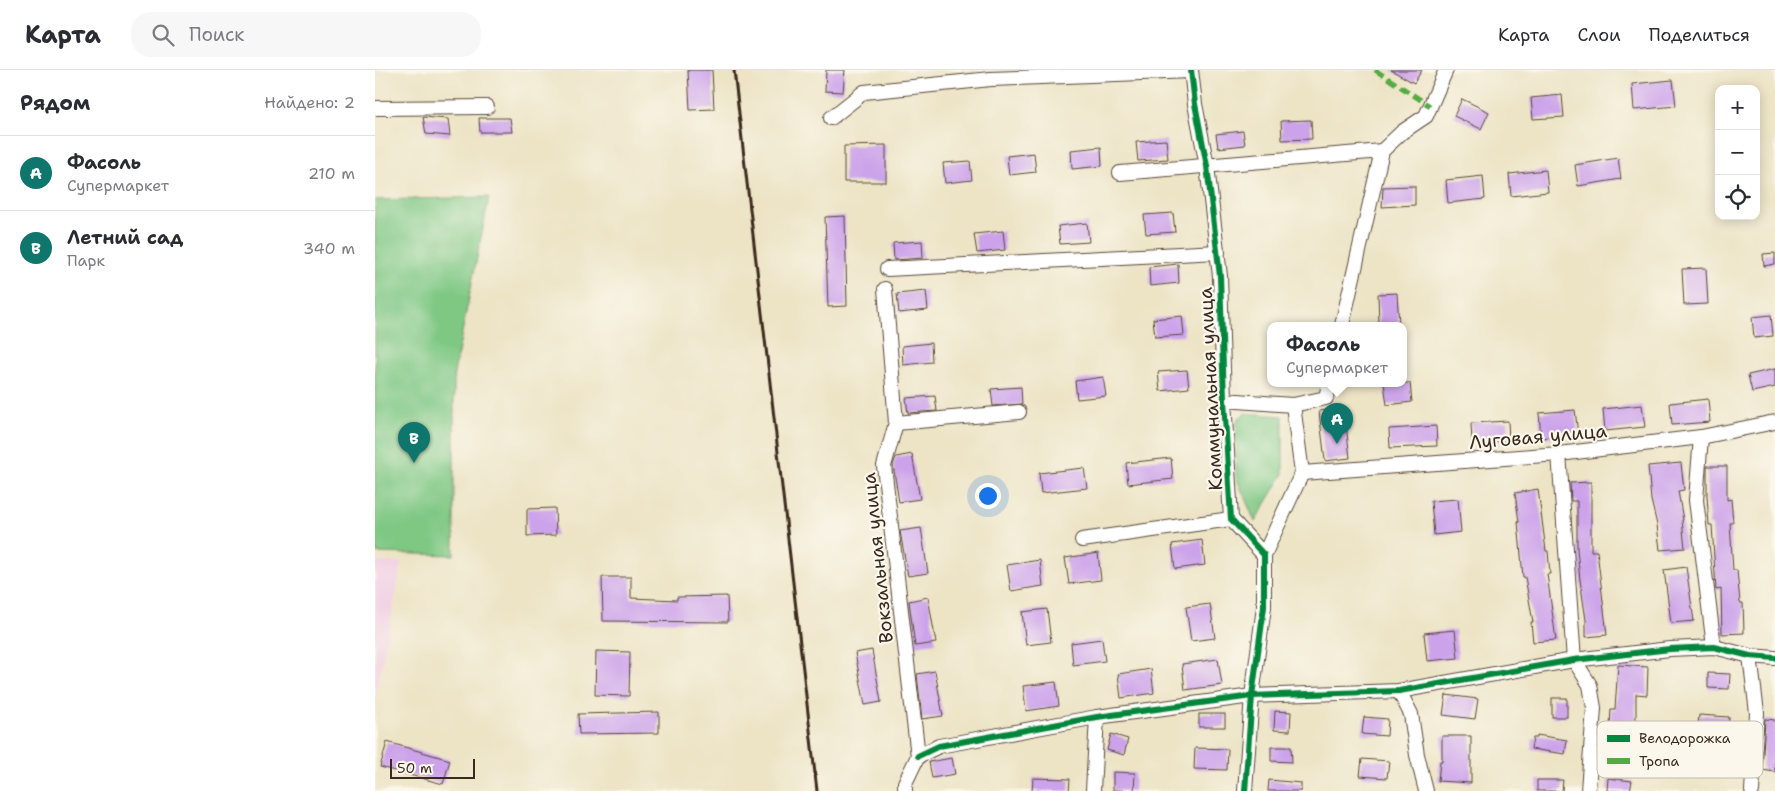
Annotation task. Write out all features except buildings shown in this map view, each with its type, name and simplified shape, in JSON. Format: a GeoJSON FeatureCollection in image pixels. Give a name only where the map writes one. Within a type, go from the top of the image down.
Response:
{"type":"FeatureCollection","features":[{"type":"Feature","properties":{"kind":"street"},"geometry":{"type":"LineString","coordinates":[[1343,322],[1382,151],[1403,132],[1426,116],[1446,70]]}},
{"type":"Feature","properties":{"kind":"street"},"geometry":{"type":"LineString","coordinates":[[831,118],[864,92],[991,79],[1191,71]]}},
{"type":"Feature","properties":{"kind":"street","name":"Коммунальная улица"},"geometry":{"type":"LineString","coordinates":[[1191,71],[1195,104],[1207,166],[1218,252],[1231,519]]}},
{"type":"Feature","properties":{"kind":"street"},"geometry":{"type":"LineString","coordinates":[[375,108],[487,107]]}},
{"type":"Feature","properties":{"kind":"street"},"geometry":{"type":"LineString","coordinates":[[1120,173],[1382,151]]}},
{"type":"Feature","properties":{"kind":"street"},"geometry":{"type":"LineString","coordinates":[[887,269],[1218,252]]}},
{"type":"Feature","properties":{"kind":"street","name":"Вокзальная улица"},"geometry":{"type":"LineString","coordinates":[[885,289],[895,423],[885,466],[918,756]]}},
{"type":"Feature","properties":{"kind":"street"},"geometry":{"type":"LineString","coordinates":[[1224,400],[1293,405],[1326,398],[1328,387]]}},
{"type":"Feature","properties":{"kind":"street"},"geometry":{"type":"LineString","coordinates":[[1245,791],[1252,696],[1263,607],[1264,555],[1302,473],[1293,405]]}},
{"type":"Feature","properties":{"kind":"street"},"geometry":{"type":"LineString","coordinates":[[895,423],[1019,412]]}},
{"type":"Feature","properties":{"kind":"street","name":"Луговая улица"},"geometry":{"type":"LineString","coordinates":[[1302,473],[1559,454],[1701,436],[1775,422]]}},
{"type":"Feature","properties":{"kind":"street"},"geometry":{"type":"LineString","coordinates":[[1701,436],[1696,500],[1714,647]]}},
{"type":"Feature","properties":{"kind":"street"},"geometry":{"type":"LineString","coordinates":[[1559,454],[1574,660],[1590,685],[1594,708],[1588,791]]}},
{"type":"Feature","properties":{"kind":"street"},"geometry":{"type":"LineString","coordinates":[[1082,540],[1231,519],[1264,555]]}},
{"type":"Feature","properties":{"kind":"street"},"geometry":{"type":"LineString","coordinates":[[905,791],[905,783],[918,756],[939,746],[1097,717],[1252,696],[1399,691],[1574,660],[1670,649],[1714,647],[1750,656],[1775,658]]}},
{"type":"Feature","properties":{"kind":"street"},"geometry":{"type":"LineString","coordinates":[[1750,656],[1756,721]]}},
{"type":"Feature","properties":{"kind":"street"},"geometry":{"type":"LineString","coordinates":[[1399,691],[1411,714],[1425,791]]}},
{"type":"Feature","properties":{"kind":"street"},"geometry":{"type":"LineString","coordinates":[[1093,791],[1097,717]]}},
{"type":"Feature","properties":{"kind":"street"},"geometry":{"type":"LineString","coordinates":[[1752,791],[1753,778]]}},
{"type":"Feature","properties":{"kind":"shaded area"},"geometry":{"type":"Polygon","coordinates":[[[375,562],[402,563],[375,698],[375,562]]]}},
{"type":"Feature","properties":{"kind":"green space"},"geometry":{"type":"Polygon","coordinates":[[[489,197],[454,373],[454,555],[375,553],[375,200],[489,197]]]}},
{"type":"Feature","properties":{"kind":"green space"},"geometry":{"type":"Polygon","coordinates":[[[1245,413],[1283,416],[1283,475],[1255,522],[1236,477],[1237,420],[1245,413]]]}},
{"type":"Feature","properties":{"kind":"railway"},"geometry":{"type":"LineString","coordinates":[[734,70],[817,791]]}},
{"type":"Feature","properties":{"kind":"marked path"},"geometry":{"type":"LineString","coordinates":[[1375,70],[1430,106]]}},
{"type":"Feature","properties":{"kind":"cycle path"},"geometry":{"type":"LineString","coordinates":[[1191,70],[1195,104],[1207,166],[1220,276],[1224,400],[1231,519],[1264,555],[1264,607],[1252,696],[1245,791]]}},
{"type":"Feature","properties":{"kind":"cycle path"},"geometry":{"type":"LineString","coordinates":[[918,756],[939,746],[1097,717],[1252,696],[1399,691],[1574,660],[1670,649],[1714,647],[1750,656],[1775,658]]}},
{"type":"Feature","properties":{"kind":"place","name":"Фасоль"},"geometry":{"type":"Point","coordinates":[1337,444]}},
{"type":"Feature","properties":{"kind":"place","name":"Летний сад"},"geometry":{"type":"Point","coordinates":[414,463]}}]}
